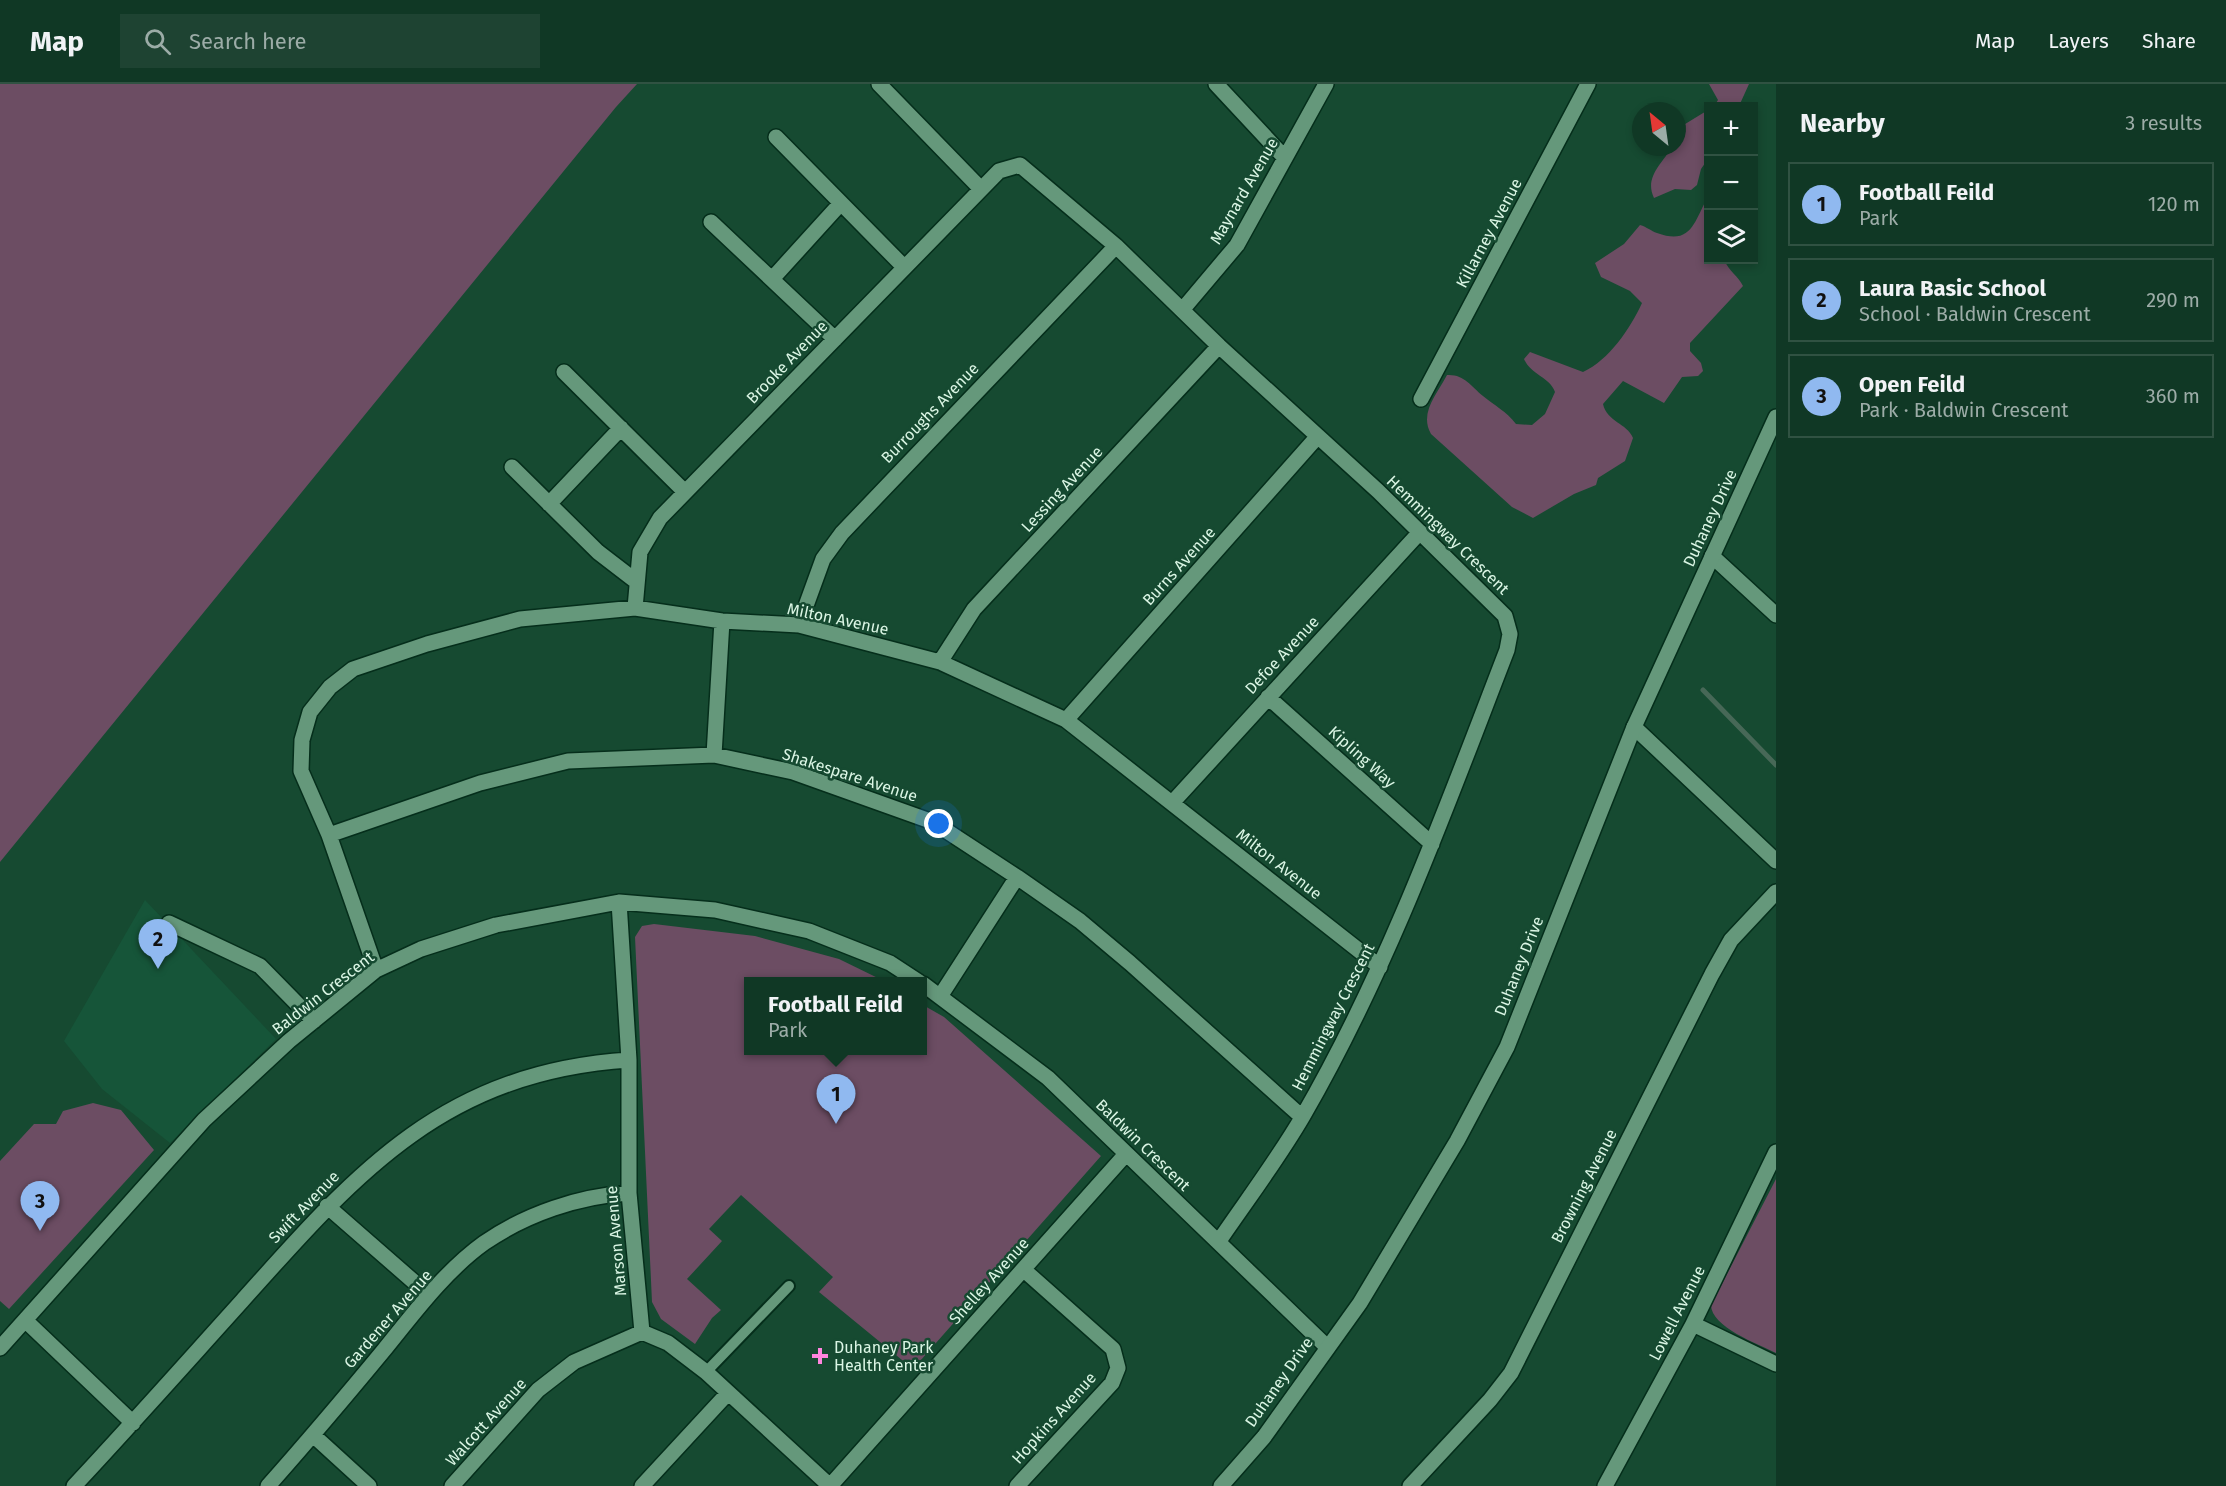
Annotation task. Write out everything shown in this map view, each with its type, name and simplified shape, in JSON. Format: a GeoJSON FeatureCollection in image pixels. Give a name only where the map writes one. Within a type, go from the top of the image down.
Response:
{"type":"FeatureCollection","features":[{"type":"Feature","properties":{"kind":"street"},"geometry":{"type":"LineString","coordinates":[[879,84],[981,189]]}},
{"type":"Feature","properties":{"kind":"street"},"geometry":{"type":"LineString","coordinates":[[1216,84],[1285,158]]}},
{"type":"Feature","properties":{"kind":"street","name":"Maynard Avenue"},"geometry":{"type":"LineString","coordinates":[[1183,309],[1237,245],[1326,84]]}},
{"type":"Feature","properties":{"kind":"street","name":"Killarney Avenue"},"geometry":{"type":"LineString","coordinates":[[1421,399],[1588,84]]}},
{"type":"Feature","properties":{"kind":"street"},"geometry":{"type":"LineString","coordinates":[[776,137],[904,267]]}},
{"type":"Feature","properties":{"kind":"street","name":"Hemmingway Crescent"},"geometry":{"type":"LineString","coordinates":[[1009,166],[1020,165],[1116,246],[1420,532],[1505,616],[1510,634],[1507,650],[1432,844],[1380,967],[1302,1117],[1219,1241]]}},
{"type":"Feature","properties":{"kind":"street","name":"Brooke Avenue"},"geometry":{"type":"LineString","coordinates":[[635,608],[640,552],[660,518],[981,189],[999,171],[1009,166]]}},
{"type":"Feature","properties":{"kind":"street"},"geometry":{"type":"LineString","coordinates":[[772,279],[841,203]]}},
{"type":"Feature","properties":{"kind":"street"},"geometry":{"type":"LineString","coordinates":[[711,222],[835,339]]}},
{"type":"Feature","properties":{"kind":"street","name":"Burroughs Avenue"},"geometry":{"type":"LineString","coordinates":[[800,625],[823,559],[842,533],[1116,246]]}},
{"type":"Feature","properties":{"kind":"street","name":"Lessing Avenue"},"geometry":{"type":"LineString","coordinates":[[940,662],[974,609],[1220,346]]}},
{"type":"Feature","properties":{"kind":"street"},"geometry":{"type":"LineString","coordinates":[[564,372],[685,492]]}},
{"type":"Feature","properties":{"kind":"street","name":"Duhaney Drive"},"geometry":{"type":"LineString","coordinates":[[1221,1486],[1263,1437],[1326,1346],[1360,1303],[1445,1162],[1506,1047],[1634,727],[1776,417]]}},
{"type":"Feature","properties":{"kind":"street"},"geometry":{"type":"LineString","coordinates":[[549,504],[621,428]]}},
{"type":"Feature","properties":{"kind":"street","name":"Burns Avenue"},"geometry":{"type":"LineString","coordinates":[[1066,720],[1318,436]]}},
{"type":"Feature","properties":{"kind":"street"},"geometry":{"type":"LineString","coordinates":[[512,467],[598,552],[637,582]]}},
{"type":"Feature","properties":{"kind":"street","name":"Defoe Avenue"},"geometry":{"type":"LineString","coordinates":[[1172,803],[1420,532]]}},
{"type":"Feature","properties":{"kind":"street"},"geometry":{"type":"LineString","coordinates":[[1712,556],[1776,615]]}},
{"type":"Feature","properties":{"kind":"street","name":"Milton Avenue"},"geometry":{"type":"LineString","coordinates":[[329,835],[301,771],[302,740],[310,712],[330,687],[353,669],[427,644],[520,619],[635,608],[722,621],[800,625],[940,662],[1066,720],[1380,967]]}},
{"type":"Feature","properties":{"kind":"street"},"geometry":{"type":"LineString","coordinates":[[714,755],[722,621]]}},
{"type":"Feature","properties":{"kind":"street","name":"Kipling Way"},"geometry":{"type":"LineString","coordinates":[[1268,697],[1432,844]]}},
{"type":"Feature","properties":{"kind":"street"},"geometry":{"type":"LineString","coordinates":[[1634,727],[1776,861]]}},
{"type":"Feature","properties":{"kind":"street","name":"Shakespare Avenue"},"geometry":{"type":"LineString","coordinates":[[329,835],[480,783],[568,761],[714,755],[793,772],[933,822],[1017,877],[1080,921],[1130,963],[1302,1117]]}},
{"type":"Feature","properties":{"kind":"street"},"geometry":{"type":"LineString","coordinates":[[329,835],[376,970]]}},
{"type":"Feature","properties":{"kind":"street"},"geometry":{"type":"LineString","coordinates":[[941,995],[1017,877]]}},
{"type":"Feature","properties":{"kind":"street","name":"Browning Avenue"},"geometry":{"type":"LineString","coordinates":[[1410,1486],[1490,1400],[1511,1372],[1712,974],[1731,940],[1776,892]]}},
{"type":"Feature","properties":{"kind":"street","name":"Baldwin Crescent"},"geometry":{"type":"LineString","coordinates":[[0,1348],[204,1120],[314,1021],[376,970],[421,949],[496,925],[619,902],[715,910],[809,931],[890,963],[913,977]]}},
{"type":"Feature","properties":{"kind":"street","name":"Marson Avenue"},"geometry":{"type":"LineString","coordinates":[[619,902],[629,1060],[629,1193],[642,1332]]}},
{"type":"Feature","properties":{"kind":"street"},"geometry":{"type":"LineString","coordinates":[[169,923],[260,966],[314,1021]]}},
{"type":"Feature","properties":{"kind":"street","name":"Baldwin Crescent"},"geometry":{"type":"LineString","coordinates":[[927,986],[1048,1078],[1326,1346]]}},
{"type":"Feature","properties":{"kind":"street","name":"Swift Avenue"},"geometry":{"type":"LineString","coordinates":[[75,1486],[327,1206],[410,1133],[456,1106],[517,1082],[584,1063],[629,1060]]}},
{"type":"Feature","properties":{"kind":"street","name":"Lowell Avenue"},"geometry":{"type":"LineString","coordinates":[[1609,1485],[1694,1324],[1776,1152]]}},
{"type":"Feature","properties":{"kind":"street","name":"Shelley Avenue"},"geometry":{"type":"LineString","coordinates":[[830,1486],[1126,1154]]}},
{"type":"Feature","properties":{"kind":"street","name":"Gardener Avenue"},"geometry":{"type":"LineString","coordinates":[[268,1486],[429,1295],[482,1244],[518,1222],[584,1198],[629,1193]]}},
{"type":"Feature","properties":{"kind":"street"},"geometry":{"type":"LineString","coordinates":[[327,1206],[429,1295]]}},
{"type":"Feature","properties":{"kind":"street","name":"Hopkins Avenue"},"geometry":{"type":"LineString","coordinates":[[1017,1486],[1112,1383],[1118,1368],[1113,1349],[1024,1270]]}},
{"type":"Feature","properties":{"kind":"street"},"geometry":{"type":"LineString","coordinates":[[26,1321],[133,1423]]}},
{"type":"Feature","properties":{"kind":"street"},"geometry":{"type":"LineString","coordinates":[[1694,1324],[1776,1364]]}},
{"type":"Feature","properties":{"kind":"street"},"geometry":{"type":"LineString","coordinates":[[642,1332],[668,1343],[706,1372],[830,1486]]}},
{"type":"Feature","properties":{"kind":"street","name":"Walcott Avenue"},"geometry":{"type":"LineString","coordinates":[[453,1486],[538,1390],[574,1362],[642,1332]]}},
{"type":"Feature","properties":{"kind":"street"},"geometry":{"type":"LineString","coordinates":[[642,1486],[728,1393]]}},
{"type":"Feature","properties":{"kind":"street"},"geometry":{"type":"LineString","coordinates":[[313,1435],[369,1486]]}},
{"type":"Feature","properties":{"kind":"lane"},"geometry":{"type":"LineString","coordinates":[[706,1372],[789,1286]]}},
{"type":"Feature","properties":{"kind":"shaded area"},"geometry":{"type":"Polygon","coordinates":[[[0,84],[637,84],[0,862],[0,84]]]}},
{"type":"Feature","properties":{"kind":"shaded area"},"geometry":{"type":"Polygon","coordinates":[[[1709,84],[1749,84],[1741,102],[1717,102],[1718,100],[1709,84]]]}},
{"type":"Feature","properties":{"kind":"shaded area"},"geometry":{"type":"Polygon","coordinates":[[[1704,112],[1704,165],[1697,185],[1691,190],[1675,189],[1654,198],[1651,184],[1666,156],[1686,156],[1686,123],[1704,112]]]}},
{"type":"Feature","properties":{"kind":"shaded area"},"geometry":{"type":"Polygon","coordinates":[[[1704,205],[1704,264],[1726,264],[1743,286],[1690,343],[1690,351],[1701,363],[1703,371],[1698,376],[1682,377],[1664,403],[1623,381],[1603,404],[1609,415],[1633,438],[1625,461],[1598,478],[1596,485],[1574,494],[1533,518],[1512,507],[1431,434],[1427,419],[1428,411],[1447,375],[1458,376],[1467,381],[1516,424],[1532,425],[1545,414],[1555,392],[1549,383],[1527,364],[1524,359],[1530,352],[1583,372],[1602,360],[1618,343],[1642,303],[1630,291],[1601,277],[1595,263],[1624,244],[1640,225],[1655,232],[1678,236],[1685,234],[1695,222],[1704,205]]]}},
{"type":"Feature","properties":{"kind":"shaded area"},"geometry":{"type":"Polygon","coordinates":[[[145,900],[276,1039],[170,1143],[102,1089],[64,1041],[145,900]]]}},
{"type":"Feature","properties":{"kind":"shaded area"},"geometry":{"type":"Polygon","coordinates":[[[654,924],[755,936],[839,959],[876,977],[744,977],[744,1055],[927,1055],[927,1007],[944,1017],[1101,1156],[913,1369],[819,1292],[833,1277],[741,1195],[709,1229],[722,1241],[687,1279],[721,1310],[712,1318],[695,1344],[661,1319],[652,1302],[635,937],[642,926],[654,924]]]}},
{"type":"Feature","properties":{"kind":"shaded area"},"geometry":{"type":"Polygon","coordinates":[[[93,1103],[121,1110],[154,1150],[9,1309],[0,1301],[0,1161],[34,1124],[56,1124],[63,1111],[93,1103]]]}},
{"type":"Feature","properties":{"kind":"shaded area"},"geometry":{"type":"Polygon","coordinates":[[[1776,1179],[1776,1353],[1727,1327],[1713,1313],[1711,1305],[1776,1179]]]}},
{"type":"Feature","properties":{"kind":"waterway"},"geometry":{"type":"LineString","coordinates":[[1703,690],[1776,765]]}},
{"type":"Feature","properties":{"kind":"place","name":"Laura Basic School"},"geometry":{"type":"Point","coordinates":[158,969]}},
{"type":"Feature","properties":{"kind":"place","name":"Football Feild"},"geometry":{"type":"Point","coordinates":[836,1124]}},
{"type":"Feature","properties":{"kind":"place","name":"Open Feild"},"geometry":{"type":"Point","coordinates":[40,1231]}},
{"type":"Feature","properties":{"kind":"place","name":"Duhaney Park Health Center"},"geometry":{"type":"Point","coordinates":[820,1356]}}]}
